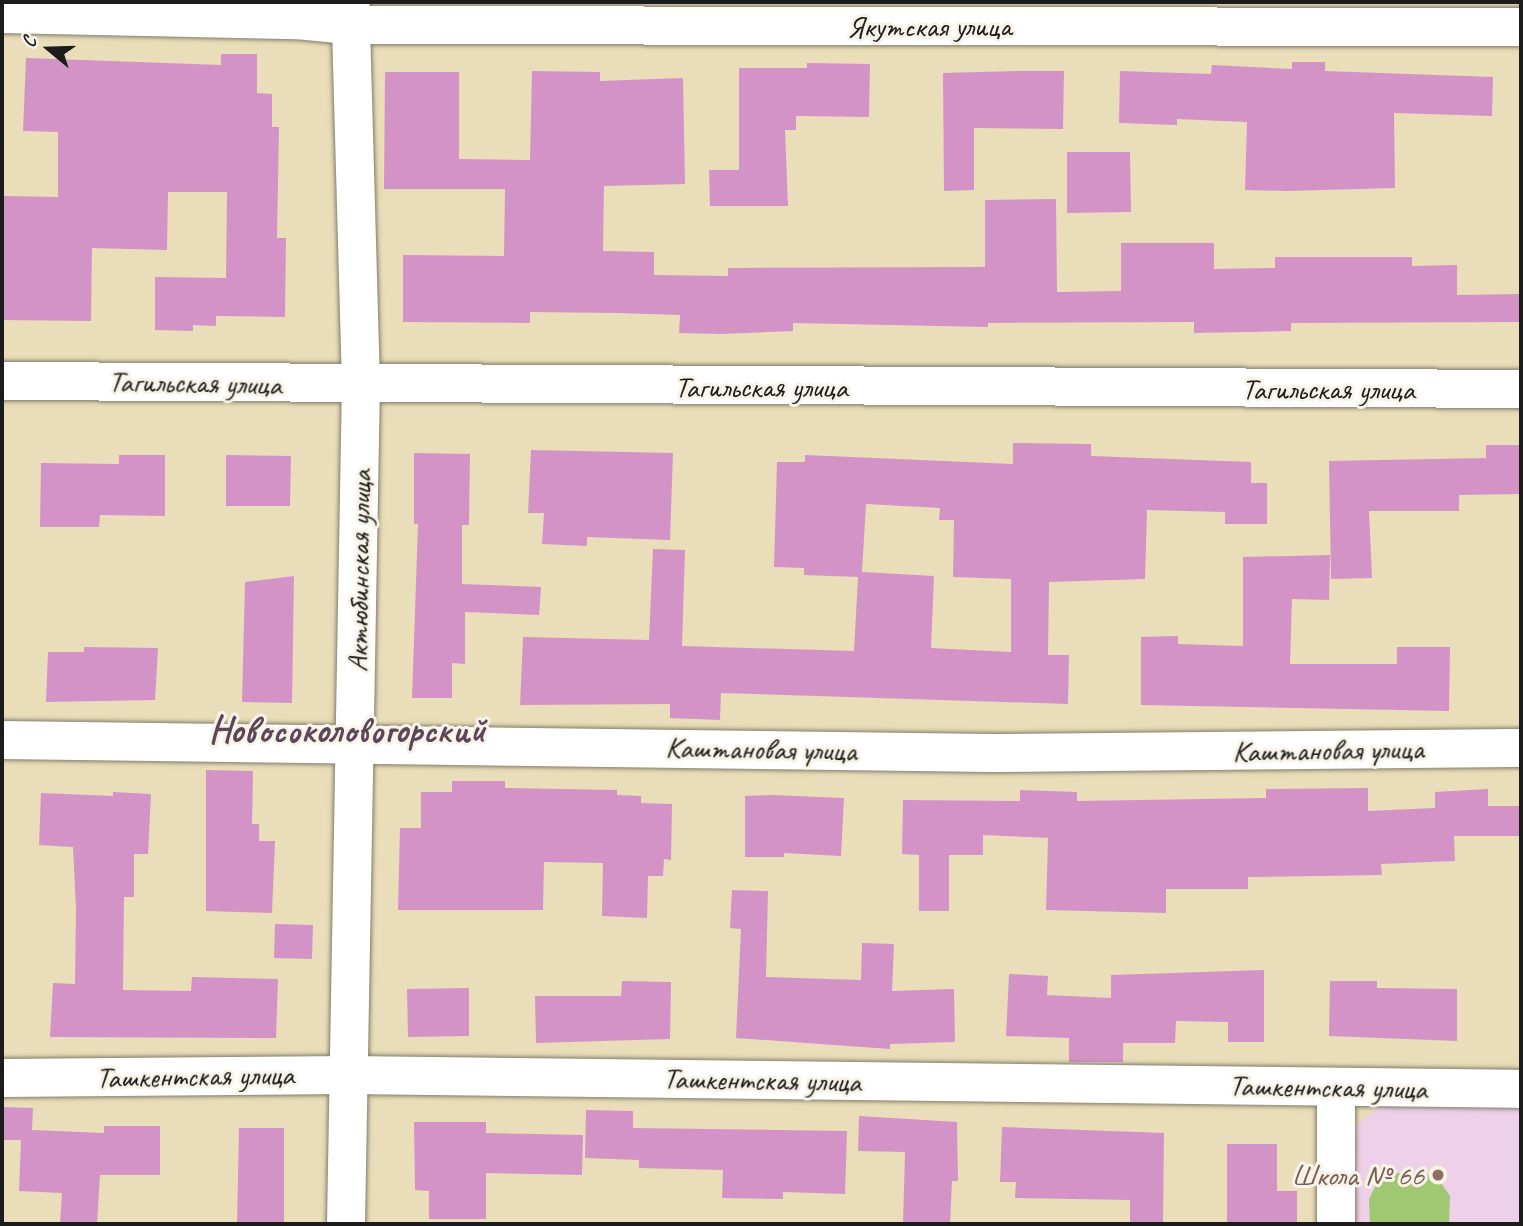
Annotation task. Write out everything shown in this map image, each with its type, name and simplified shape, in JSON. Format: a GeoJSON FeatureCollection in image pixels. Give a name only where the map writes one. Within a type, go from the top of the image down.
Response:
{"type":"FeatureCollection","features":[{"type":"Feature","properties":{"kind":"street","name":"Якутская улица"},"geometry":{"type":"LineString","coordinates":[[2,15],[297,20],[349,13],[1521,27]]}},
{"type":"Feature","properties":{"kind":"street","name":"Актюбинская улица"},"geometry":{"type":"LineString","coordinates":[[346,1224],[357,743],[361,385],[349,13]]}},
{"type":"Feature","properties":{"kind":"street","name":"Тагильская улица"},"geometry":{"type":"LineString","coordinates":[[2,381],[361,385],[1521,389]]}},
{"type":"Feature","properties":{"kind":"street","name":"Каштановая улица"},"geometry":{"type":"LineString","coordinates":[[2,740],[991,753],[1521,748]]}},
{"type":"Feature","properties":{"kind":"street","name":"Ташкентская улица"},"geometry":{"type":"LineString","coordinates":[[2,1078],[348,1075],[1521,1089]]}},
{"type":"Feature","properties":{"kind":"street"},"geometry":{"type":"LineString","coordinates":[[1336,1087],[1336,1224]]}},
{"type":"Feature","properties":{"kind":"shaded area","name":"Школа № 66"},"geometry":{"type":"Polygon","coordinates":[[[1382,1105],[1521,1105],[1521,1224],[1355,1224],[1356,1125],[1382,1105]]]}},
{"type":"Feature","properties":{"kind":"green space"},"geometry":{"type":"Polygon","coordinates":[[[1392,1173],[1425,1174],[1438,1179],[1450,1196],[1449,1224],[1370,1224],[1369,1199],[1377,1183],[1392,1173]]]}},
{"type":"Feature","properties":{"kind":"building"},"geometry":{"type":"Polygon","coordinates":[[[221,54],[257,54],[257,93],[272,94],[272,127],[279,127],[277,238],[286,238],[285,317],[216,316],[216,326],[193,325],[193,331],[155,330],[155,277],[226,278],[227,192],[168,192],[167,250],[92,248],[91,321],[2,320],[2,196],[58,197],[58,132],[23,131],[26,58],[221,65],[221,54]]]}},
{"type":"Feature","properties":{"kind":"building"},"geometry":{"type":"Polygon","coordinates":[[[1292,62],[1325,62],[1325,71],[1493,77],[1492,116],[1394,113],[1395,188],[1287,191],[1245,190],[1247,122],[1177,119],[1177,125],[1119,123],[1120,71],[1211,74],[1212,65],[1292,69],[1292,62]]]}},
{"type":"Feature","properties":{"kind":"building"},"geometry":{"type":"Polygon","coordinates":[[[807,63],[870,64],[869,117],[796,116],[796,130],[785,130],[788,206],[710,206],[709,170],[739,170],[739,68],[807,68],[807,63]]]}},
{"type":"Feature","properties":{"kind":"building"},"geometry":{"type":"Polygon","coordinates":[[[532,71],[600,72],[600,81],[683,78],[685,184],[604,186],[603,251],[654,252],[654,275],[728,276],[728,268],[985,267],[985,200],[1056,199],[1057,292],[1121,291],[1121,243],[1214,243],[1214,269],[1275,268],[1275,257],[1412,257],[1412,266],[1457,265],[1457,295],[1521,294],[1521,322],[1291,323],[1291,331],[1194,333],[1194,322],[988,323],[988,327],[793,323],[793,331],[721,334],[679,333],[680,315],[530,312],[530,323],[403,322],[403,255],[504,256],[505,189],[384,189],[385,72],[459,72],[459,159],[530,160],[532,71]]]}},
{"type":"Feature","properties":{"kind":"building"},"geometry":{"type":"Polygon","coordinates":[[[1064,71],[1063,129],[974,128],[974,190],[944,191],[943,73],[1064,71]]]}},
{"type":"Feature","properties":{"kind":"building"},"geometry":{"type":"Polygon","coordinates":[[[1067,152],[1130,152],[1131,212],[1067,213],[1067,152]]]}},
{"type":"Feature","properties":{"kind":"building"},"geometry":{"type":"Polygon","coordinates":[[[1013,443],[1091,444],[1091,456],[1251,462],[1251,483],[1267,483],[1267,524],[1225,524],[1225,512],[1147,510],[1145,579],[1049,582],[1048,655],[1069,655],[1068,704],[721,693],[720,720],[670,718],[670,704],[520,705],[523,637],[649,640],[653,549],[685,550],[682,646],[854,651],[858,577],[804,575],[804,568],[774,567],[777,462],[805,462],[805,455],[1013,464],[1013,443]],[[866,504],[862,572],[934,576],[931,648],[1011,652],[1011,579],[953,577],[954,520],[939,520],[940,508],[866,504]]]}},
{"type":"Feature","properties":{"kind":"building"},"geometry":{"type":"Polygon","coordinates":[[[1486,445],[1521,445],[1521,494],[1459,495],[1459,511],[1369,511],[1372,578],[1331,579],[1329,461],[1486,458],[1486,445]]]}},
{"type":"Feature","properties":{"kind":"building"},"geometry":{"type":"Polygon","coordinates":[[[531,450],[673,453],[670,540],[587,537],[587,546],[542,544],[544,513],[528,513],[531,450]]]}},
{"type":"Feature","properties":{"kind":"building"},"geometry":{"type":"Polygon","coordinates":[[[414,453],[470,454],[469,525],[462,525],[462,584],[541,587],[539,615],[465,612],[465,664],[452,663],[452,698],[412,698],[418,524],[414,524],[414,453]]]}},
{"type":"Feature","properties":{"kind":"building"},"geometry":{"type":"Polygon","coordinates":[[[119,455],[165,455],[165,516],[100,515],[99,527],[40,527],[41,463],[119,464],[119,455]]]}},
{"type":"Feature","properties":{"kind":"building"},"geometry":{"type":"Polygon","coordinates":[[[226,455],[291,456],[290,506],[226,506],[226,455]]]}},
{"type":"Feature","properties":{"kind":"building"},"geometry":{"type":"Polygon","coordinates":[[[1330,555],[1329,600],[1292,599],[1290,664],[1397,664],[1397,647],[1450,647],[1449,711],[1141,705],[1141,637],[1178,636],[1178,644],[1243,646],[1243,557],[1330,555]]]}},
{"type":"Feature","properties":{"kind":"building"},"geometry":{"type":"Polygon","coordinates":[[[294,576],[292,703],[242,702],[245,582],[294,576]]]}},
{"type":"Feature","properties":{"kind":"building"},"geometry":{"type":"Polygon","coordinates":[[[84,647],[158,648],[155,700],[46,702],[48,652],[84,652],[84,647]]]}},
{"type":"Feature","properties":{"kind":"building"},"geometry":{"type":"Polygon","coordinates":[[[206,770],[253,771],[252,824],[259,824],[259,841],[275,841],[272,913],[206,911],[206,770]]]}},
{"type":"Feature","properties":{"kind":"building"},"geometry":{"type":"Polygon","coordinates":[[[452,781],[505,781],[505,788],[617,790],[617,795],[641,796],[641,803],[672,804],[671,860],[664,859],[663,876],[648,876],[647,918],[602,916],[603,863],[544,862],[543,910],[398,910],[400,828],[421,828],[421,792],[452,792],[452,781]]]}},
{"type":"Feature","properties":{"kind":"building"},"geometry":{"type":"Polygon","coordinates":[[[1368,788],[1368,811],[1435,808],[1435,792],[1488,789],[1488,806],[1521,806],[1521,836],[1454,836],[1455,861],[1381,864],[1382,875],[1248,877],[1248,889],[1166,889],[1166,913],[1046,910],[1048,838],[983,835],[983,855],[949,855],[949,911],[919,911],[919,855],[902,854],[903,800],[1020,801],[1020,790],[1077,792],[1077,801],[1266,798],[1266,789],[1368,788]]]}},
{"type":"Feature","properties":{"kind":"building"},"geometry":{"type":"Polygon","coordinates":[[[113,792],[151,794],[148,854],[134,854],[134,897],[124,897],[123,990],[191,991],[192,977],[278,979],[276,1038],[50,1037],[53,983],[75,984],[76,908],[73,847],[39,845],[41,793],[113,796],[113,792]]]}},
{"type":"Feature","properties":{"kind":"building"},"geometry":{"type":"Polygon","coordinates":[[[745,796],[844,798],[841,856],[784,853],[784,857],[745,857],[745,796]]]}},
{"type":"Feature","properties":{"kind":"building"},"geometry":{"type":"Polygon","coordinates":[[[732,890],[768,891],[766,977],[861,980],[862,943],[894,944],[892,991],[954,989],[955,1042],[890,1044],[890,1049],[736,1038],[741,929],[730,928],[732,890]]]}},
{"type":"Feature","properties":{"kind":"building"},"geometry":{"type":"Polygon","coordinates":[[[275,924],[313,925],[312,959],[274,958],[275,924]]]}},
{"type":"Feature","properties":{"kind":"building"},"geometry":{"type":"Polygon","coordinates":[[[1264,970],[1264,1042],[1228,1042],[1228,1022],[1176,1021],[1175,1043],[1123,1043],[1123,1062],[1069,1062],[1069,1038],[1006,1036],[1009,974],[1048,976],[1047,995],[1111,998],[1111,975],[1264,970]]]}},
{"type":"Feature","properties":{"kind":"building"},"geometry":{"type":"Polygon","coordinates":[[[622,981],[671,982],[670,1039],[536,1043],[535,996],[621,996],[622,981]]]}},
{"type":"Feature","properties":{"kind":"building"},"geometry":{"type":"Polygon","coordinates":[[[1330,981],[1377,981],[1377,988],[1457,989],[1457,1041],[1329,1036],[1330,981]]]}},
{"type":"Feature","properties":{"kind":"building"},"geometry":{"type":"Polygon","coordinates":[[[469,988],[469,1036],[408,1037],[407,989],[469,988]]]}},
{"type":"Feature","properties":{"kind":"building"},"geometry":{"type":"Polygon","coordinates":[[[3,1107],[33,1108],[32,1130],[104,1133],[104,1126],[160,1126],[160,1175],[100,1175],[97,1224],[60,1224],[62,1193],[19,1191],[21,1140],[2,1140],[3,1107]]]}},
{"type":"Feature","properties":{"kind":"building"},"geometry":{"type":"Polygon","coordinates":[[[586,1110],[633,1111],[633,1128],[847,1131],[845,1194],[783,1192],[783,1199],[722,1198],[723,1170],[639,1168],[639,1160],[585,1158],[586,1110]]]}},
{"type":"Feature","properties":{"kind":"building"},"geometry":{"type":"Polygon","coordinates":[[[859,1116],[957,1122],[958,1181],[952,1181],[950,1224],[903,1224],[905,1152],[858,1151],[859,1116]]]}},
{"type":"Feature","properties":{"kind":"building"},"geometry":{"type":"Polygon","coordinates":[[[414,1122],[486,1122],[486,1133],[583,1135],[582,1175],[486,1173],[486,1219],[429,1219],[429,1191],[415,1190],[414,1122]]]}},
{"type":"Feature","properties":{"kind":"building"},"geometry":{"type":"Polygon","coordinates":[[[1002,1127],[1164,1133],[1163,1224],[1130,1224],[1130,1200],[1015,1198],[1016,1182],[1000,1182],[1002,1127]]]}},
{"type":"Feature","properties":{"kind":"building"},"geometry":{"type":"Polygon","coordinates":[[[239,1128],[284,1128],[284,1224],[237,1224],[239,1128]]]}},
{"type":"Feature","properties":{"kind":"building"},"geometry":{"type":"Polygon","coordinates":[[[1227,1144],[1277,1144],[1277,1191],[1297,1191],[1297,1224],[1227,1224],[1227,1144]]]}},
{"type":"Feature","properties":{"kind":"place","name":"Школа № 66"},"geometry":{"type":"Point","coordinates":[1438,1175]}},
{"type":"Feature","properties":{"kind":"district","name":"Новосоколовогорский"},"geometry":{"type":"Point","coordinates":[347,730]}}]}
